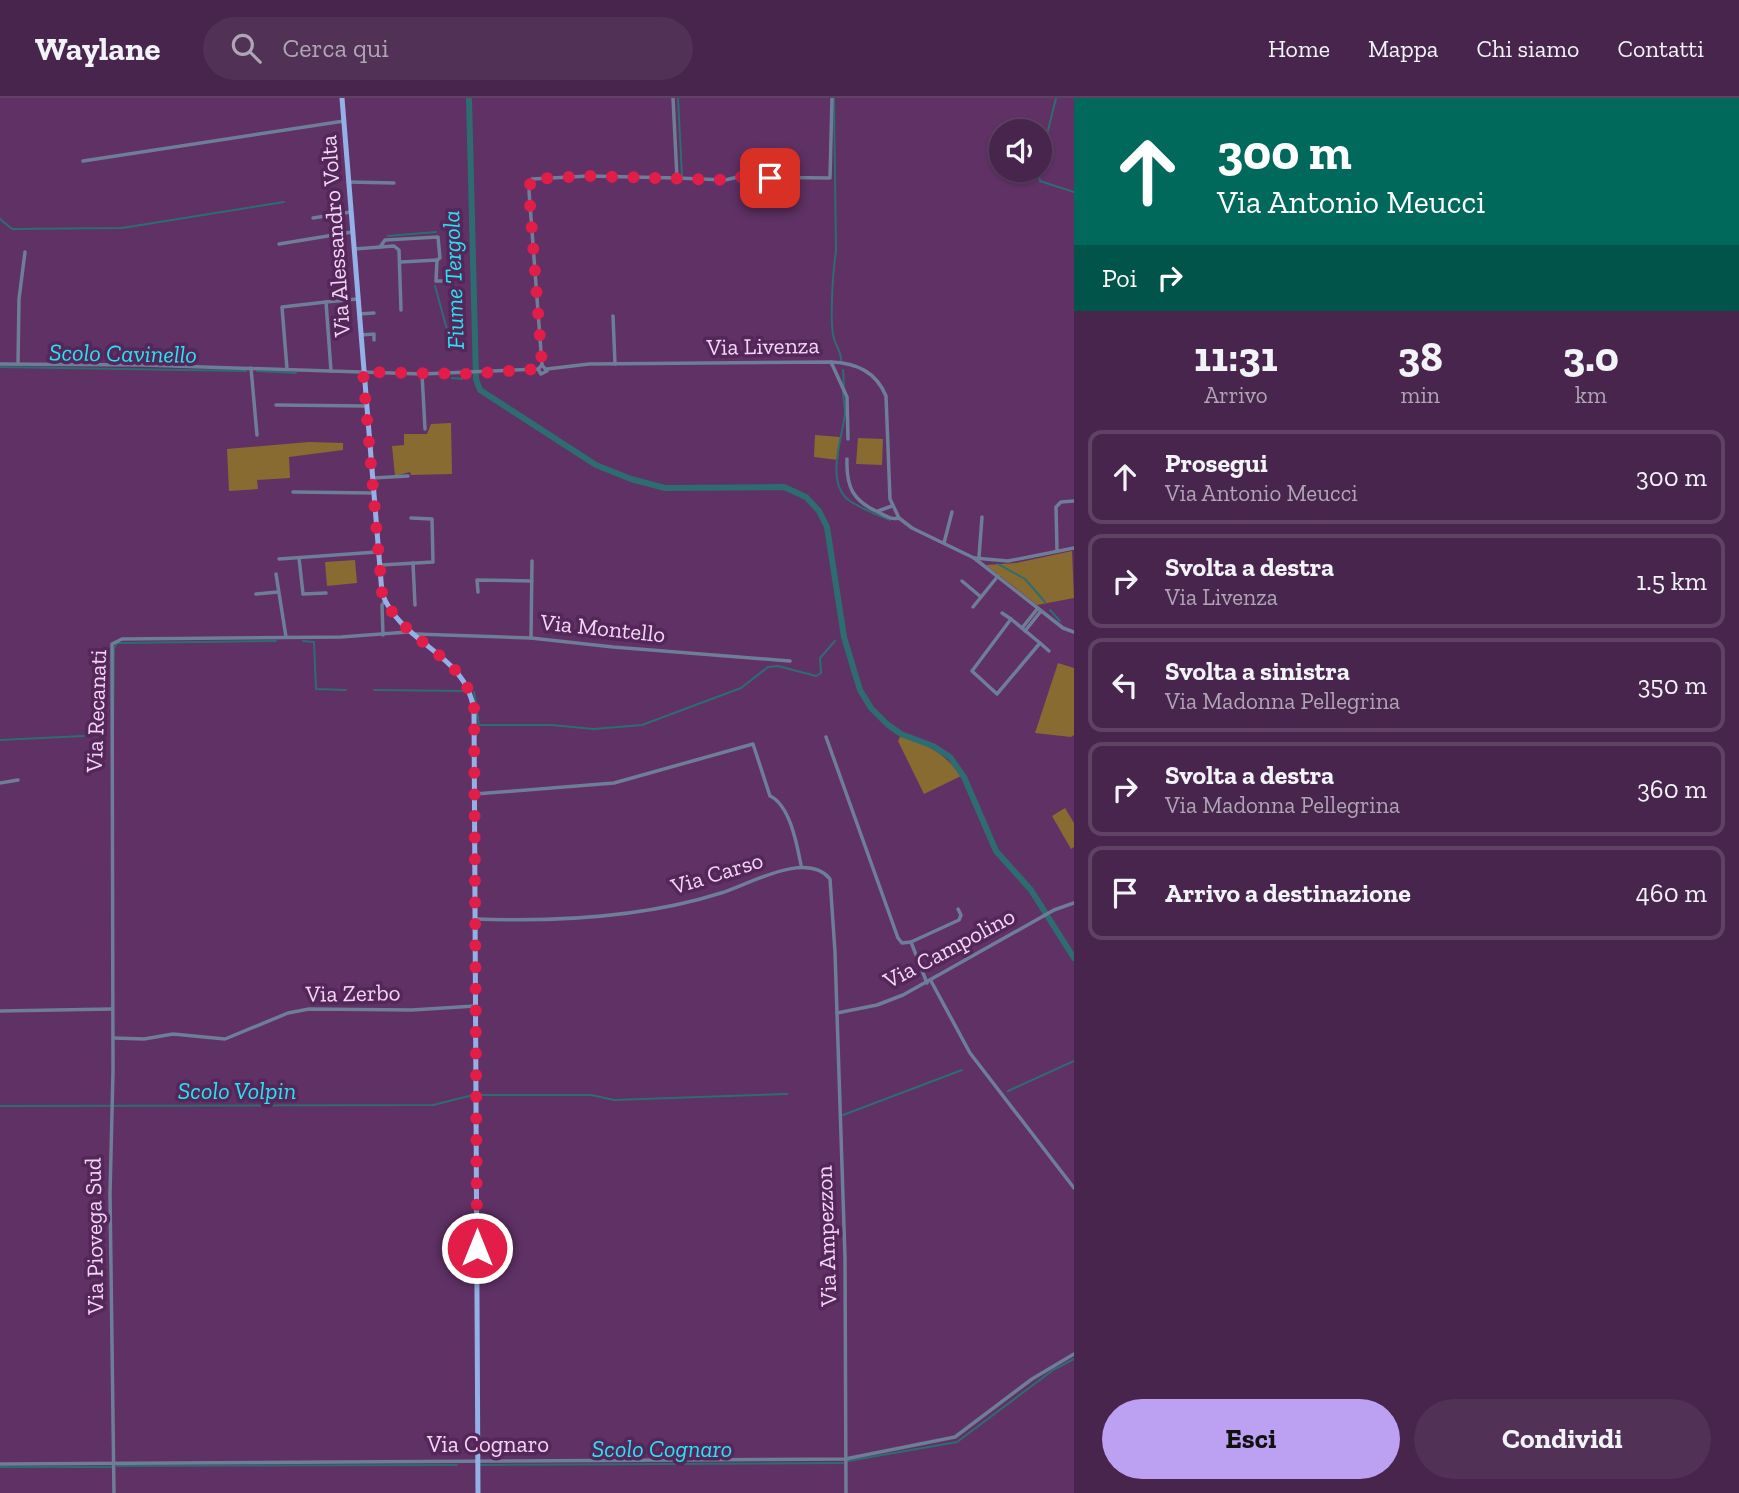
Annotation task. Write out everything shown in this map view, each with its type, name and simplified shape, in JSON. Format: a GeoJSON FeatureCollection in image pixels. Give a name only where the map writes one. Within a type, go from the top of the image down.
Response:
{"type":"FeatureCollection","features":[{"type":"Feature","properties":{"kind":"main road","name":"Via Alessandro Volta"},"geometry":{"type":"LineString","coordinates":[[342,98],[377,552],[385,601]]}},
{"type":"Feature","properties":{"kind":"main road"},"geometry":{"type":"LineString","coordinates":[[385,601],[408,632],[454,666],[470,694],[474,711],[478,1493]]}},
{"type":"Feature","properties":{"kind":"street"},"geometry":{"type":"LineString","coordinates":[[673,98],[677,178]]}},
{"type":"Feature","properties":{"kind":"street"},"geometry":{"type":"LineString","coordinates":[[547,369],[542,365],[533,268],[529,191],[531,179],[589,176],[827,179],[831,175],[832,98]]}},
{"type":"Feature","properties":{"kind":"street"},"geometry":{"type":"LineString","coordinates":[[83,161],[344,121]]}},
{"type":"Feature","properties":{"kind":"street"},"geometry":{"type":"LineString","coordinates":[[348,182],[394,183]]}},
{"type":"Feature","properties":{"kind":"street"},"geometry":{"type":"LineString","coordinates":[[313,218],[351,212]]}},
{"type":"Feature","properties":{"kind":"street"},"geometry":{"type":"LineString","coordinates":[[279,244],[352,232]]}},
{"type":"Feature","properties":{"kind":"street"},"geometry":{"type":"LineString","coordinates":[[380,247],[385,240],[437,236],[440,258],[437,260],[436,281],[446,281]]}},
{"type":"Feature","properties":{"kind":"street"},"geometry":{"type":"LineString","coordinates":[[354,248],[396,247],[401,262],[401,310]]}},
{"type":"Feature","properties":{"kind":"street"},"geometry":{"type":"LineString","coordinates":[[18,364],[19,299],[25,252]]}},
{"type":"Feature","properties":{"kind":"street"},"geometry":{"type":"LineString","coordinates":[[401,262],[437,260]]}},
{"type":"Feature","properties":{"kind":"street"},"geometry":{"type":"LineString","coordinates":[[287,369],[282,307],[357,299]]}},
{"type":"Feature","properties":{"kind":"street"},"geometry":{"type":"LineString","coordinates":[[326,302],[331,371]]}},
{"type":"Feature","properties":{"kind":"street"},"geometry":{"type":"LineString","coordinates":[[359,314],[374,313]]}},
{"type":"Feature","properties":{"kind":"street"},"geometry":{"type":"LineString","coordinates":[[613,316],[615,364]]}},
{"type":"Feature","properties":{"kind":"street"},"geometry":{"type":"LineString","coordinates":[[360,335],[374,334],[374,340]]}},
{"type":"Feature","properties":{"kind":"street"},"geometry":{"type":"LineString","coordinates":[[831,362],[863,369],[879,382],[886,396],[892,506],[899,518],[944,543],[977,557],[1008,561],[1074,548]]}},
{"type":"Feature","properties":{"kind":"street","name":"Via Livenza"},"geometry":{"type":"LineString","coordinates":[[0,364],[422,374],[471,374],[538,369],[543,375],[547,369],[615,364],[831,362],[848,397],[848,439]]}},
{"type":"Feature","properties":{"kind":"street"},"geometry":{"type":"LineString","coordinates":[[538,369],[542,365]]}},
{"type":"Feature","properties":{"kind":"street"},"geometry":{"type":"LineString","coordinates":[[251,368],[257,435]]}},
{"type":"Feature","properties":{"kind":"street"},"geometry":{"type":"LineString","coordinates":[[422,374],[425,429]]}},
{"type":"Feature","properties":{"kind":"street"},"geometry":{"type":"LineString","coordinates":[[276,405],[365,406]]}},
{"type":"Feature","properties":{"kind":"street"},"geometry":{"type":"LineString","coordinates":[[847,459],[847,479],[852,493],[863,505],[876,512],[895,520],[899,518]]}},
{"type":"Feature","properties":{"kind":"street"},"geometry":{"type":"LineString","coordinates":[[371,478],[408,476]]}},
{"type":"Feature","properties":{"kind":"street"},"geometry":{"type":"LineString","coordinates":[[293,492],[372,493]]}},
{"type":"Feature","properties":{"kind":"street"},"geometry":{"type":"LineString","coordinates":[[1057,550],[1056,507],[1061,502],[1074,501]]}},
{"type":"Feature","properties":{"kind":"street"},"geometry":{"type":"LineString","coordinates":[[876,512],[892,506]]}},
{"type":"Feature","properties":{"kind":"street"},"geometry":{"type":"LineString","coordinates":[[944,543],[952,512]]}},
{"type":"Feature","properties":{"kind":"street"},"geometry":{"type":"LineString","coordinates":[[977,557],[982,517]]}},
{"type":"Feature","properties":{"kind":"street"},"geometry":{"type":"LineString","coordinates":[[379,565],[433,562],[432,519],[411,518]]}},
{"type":"Feature","properties":{"kind":"street"},"geometry":{"type":"LineString","coordinates":[[279,559],[377,552]]}},
{"type":"Feature","properties":{"kind":"street"},"geometry":{"type":"LineString","coordinates":[[977,557],[1040,609],[1074,632]]}},
{"type":"Feature","properties":{"kind":"street"},"geometry":{"type":"LineString","coordinates":[[299,558],[303,594],[326,593]]}},
{"type":"Feature","properties":{"kind":"street"},"geometry":{"type":"LineString","coordinates":[[531,638],[532,561]]}},
{"type":"Feature","properties":{"kind":"street"},"geometry":{"type":"LineString","coordinates":[[413,563],[415,605]]}},
{"type":"Feature","properties":{"kind":"street"},"geometry":{"type":"LineString","coordinates":[[276,574],[286,637]]}},
{"type":"Feature","properties":{"kind":"street"},"geometry":{"type":"LineString","coordinates":[[973,607],[998,576]]}},
{"type":"Feature","properties":{"kind":"street"},"geometry":{"type":"LineString","coordinates":[[478,592],[477,580],[532,581]]}},
{"type":"Feature","properties":{"kind":"street"},"geometry":{"type":"LineString","coordinates":[[962,581],[981,597]]}},
{"type":"Feature","properties":{"kind":"street"},"geometry":{"type":"LineString","coordinates":[[256,594],[278,593]]}},
{"type":"Feature","properties":{"kind":"street"},"geometry":{"type":"LineString","coordinates":[[383,635],[382,608],[385,601]]}},
{"type":"Feature","properties":{"kind":"street"},"geometry":{"type":"LineString","coordinates":[[1024,629],[1040,609]]}},
{"type":"Feature","properties":{"kind":"street"},"geometry":{"type":"LineString","coordinates":[[1002,612],[1049,651]]}},
{"type":"Feature","properties":{"kind":"street"},"geometry":{"type":"LineString","coordinates":[[1011,620],[972,669],[973,675],[980,681],[999,693],[1040,643]]}},
{"type":"Feature","properties":{"kind":"street","name":"Via Recanati"},"geometry":{"type":"LineString","coordinates":[[112,1009],[112,644],[122,639],[383,635],[408,632]]}},
{"type":"Feature","properties":{"kind":"street","name":"Via Montello"},"geometry":{"type":"LineString","coordinates":[[414,636],[450,634],[531,638],[790,661]]}},
{"type":"Feature","properties":{"kind":"street"},"geometry":{"type":"LineString","coordinates":[[826,737],[898,938],[902,943],[911,942],[959,920],[961,915],[958,909]]}},
{"type":"Feature","properties":{"kind":"street"},"geometry":{"type":"LineString","coordinates":[[475,794],[614,783],[753,744],[770,796],[779,801],[785,810],[802,865],[824,872],[830,879],[837,1013]]}},
{"type":"Feature","properties":{"kind":"street"},"geometry":{"type":"LineString","coordinates":[[0,783],[18,780]]}},
{"type":"Feature","properties":{"kind":"street","name":"Via Carso"},"geometry":{"type":"LineString","coordinates":[[476,919],[559,919],[641,911],[702,899],[802,865]]}},
{"type":"Feature","properties":{"kind":"street","name":"Via Campolino"},"geometry":{"type":"LineString","coordinates":[[837,1013],[889,1002],[1050,912],[1074,903]]}},
{"type":"Feature","properties":{"kind":"street"},"geometry":{"type":"LineString","coordinates":[[911,942],[929,982],[970,1053],[1074,1188]]}},
{"type":"Feature","properties":{"kind":"street","name":"Via Zerbo"},"geometry":{"type":"LineString","coordinates":[[113,1038],[144,1039],[173,1034],[225,1039],[288,1013],[309,1009],[412,1010],[475,1006]]}},
{"type":"Feature","properties":{"kind":"street"},"geometry":{"type":"LineString","coordinates":[[0,1011],[112,1009]]}},
{"type":"Feature","properties":{"kind":"street","name":"Via Piovega Sud"},"geometry":{"type":"LineString","coordinates":[[112,1009],[110,1199],[114,1493]]}},
{"type":"Feature","properties":{"kind":"street","name":"Via Ampezzon"},"geometry":{"type":"LineString","coordinates":[[837,1013],[845,1258],[846,1493]]}},
{"type":"Feature","properties":{"kind":"street","name":"Via Cognaro"},"geometry":{"type":"LineString","coordinates":[[0,1464],[845,1459],[956,1437],[1032,1379],[1074,1354]]}},
{"type":"Feature","properties":{"kind":"shaded area"},"geometry":{"type":"Polygon","coordinates":[[[451,423],[452,474],[411,475],[410,472],[395,476],[392,446],[404,445],[404,434],[427,434],[431,424],[451,423]]]}},
{"type":"Feature","properties":{"kind":"shaded area"},"geometry":{"type":"Polygon","coordinates":[[[815,435],[840,437],[838,460],[814,457],[815,435]]]}},
{"type":"Feature","properties":{"kind":"shaded area"},"geometry":{"type":"Polygon","coordinates":[[[858,438],[883,439],[882,465],[856,464],[858,438]]]}},
{"type":"Feature","properties":{"kind":"shaded area"},"geometry":{"type":"Polygon","coordinates":[[[309,442],[343,443],[343,450],[289,457],[290,478],[257,480],[258,489],[229,491],[227,449],[309,442]]]}},
{"type":"Feature","properties":{"kind":"shaded area"},"geometry":{"type":"Polygon","coordinates":[[[1072,551],[1074,598],[1037,605],[986,565],[1016,563],[1072,551]]]}},
{"type":"Feature","properties":{"kind":"shaded area"},"geometry":{"type":"Polygon","coordinates":[[[355,560],[357,583],[327,586],[325,562],[355,560]]]}},
{"type":"Feature","properties":{"kind":"shaded area"},"geometry":{"type":"Polygon","coordinates":[[[1058,663],[1074,668],[1074,735],[1071,737],[1035,733],[1058,663]]]}},
{"type":"Feature","properties":{"kind":"shaded area"},"geometry":{"type":"Polygon","coordinates":[[[901,735],[935,751],[949,761],[961,776],[924,794],[898,741],[901,735]]]}},
{"type":"Feature","properties":{"kind":"shaded area"},"geometry":{"type":"Polygon","coordinates":[[[1065,808],[1074,823],[1074,847],[1071,849],[1052,816],[1065,808]]]}},
{"type":"Feature","properties":{"kind":"waterway","name":"Fiume Tergola"},"geometry":{"type":"LineString","coordinates":[[469,98],[476,379],[480,390],[596,465],[631,479],[665,488],[784,487],[806,497],[819,511],[827,527],[844,637],[860,690],[871,708],[887,724],[901,734],[933,746],[950,757],[964,777],[996,851],[1031,890],[1074,958]]}},
{"type":"Feature","properties":{"kind":"waterway"},"geometry":{"type":"LineString","coordinates":[[678,98],[682,176]]}},
{"type":"Feature","properties":{"kind":"waterway"},"geometry":{"type":"LineString","coordinates":[[834,98],[836,251],[832,316],[834,338],[841,360]]}},
{"type":"Feature","properties":{"kind":"waterway"},"geometry":{"type":"LineString","coordinates":[[1051,119],[1056,98]]}},
{"type":"Feature","properties":{"kind":"waterway"},"geometry":{"type":"LineString","coordinates":[[1043,182],[1074,192]]}},
{"type":"Feature","properties":{"kind":"waterway"},"geometry":{"type":"LineString","coordinates":[[0,219],[12,229],[122,228],[284,202]]}},
{"type":"Feature","properties":{"kind":"waterway"},"geometry":{"type":"LineString","coordinates":[[388,236],[436,232]]}},
{"type":"Feature","properties":{"kind":"waterway"},"geometry":{"type":"LineString","coordinates":[[435,286],[451,344]]}},
{"type":"Feature","properties":{"kind":"waterway","name":"Scolo Cavinello"},"geometry":{"type":"LineString","coordinates":[[0,367],[246,371]]}},
{"type":"Feature","properties":{"kind":"waterway"},"geometry":{"type":"LineString","coordinates":[[843,370],[844,386]]}},
{"type":"Feature","properties":{"kind":"waterway","name":"Scolo Cavinello"},"geometry":{"type":"LineString","coordinates":[[257,371],[296,373]]}},
{"type":"Feature","properties":{"kind":"waterway","name":"Scolo Cavinello"},"geometry":{"type":"LineString","coordinates":[[452,378],[462,379]]}},
{"type":"Feature","properties":{"kind":"waterway"},"geometry":{"type":"LineString","coordinates":[[843,391],[845,413],[836,468],[840,490],[856,505],[890,520]]}},
{"type":"Feature","properties":{"kind":"waterway"},"geometry":{"type":"LineString","coordinates":[[998,564],[1025,579],[1045,602]]}},
{"type":"Feature","properties":{"kind":"waterway"},"geometry":{"type":"LineString","coordinates":[[1050,610],[1060,621]]}},
{"type":"Feature","properties":{"kind":"waterway"},"geometry":{"type":"LineString","coordinates":[[113,736],[114,648],[117,643],[276,641]]}},
{"type":"Feature","properties":{"kind":"waterway"},"geometry":{"type":"LineString","coordinates":[[303,641],[314,642],[316,689],[346,690]]}},
{"type":"Feature","properties":{"kind":"waterway"},"geometry":{"type":"LineString","coordinates":[[474,692],[479,725],[551,725],[594,729],[642,725],[741,688],[768,667],[778,666],[816,676],[821,673],[820,658],[835,641]]}},
{"type":"Feature","properties":{"kind":"waterway"},"geometry":{"type":"LineString","coordinates":[[374,690],[465,691]]}},
{"type":"Feature","properties":{"kind":"waterway"},"geometry":{"type":"LineString","coordinates":[[0,740],[84,736]]}},
{"type":"Feature","properties":{"kind":"waterway","name":"Scolo Volpin"},"geometry":{"type":"LineString","coordinates":[[1008,1091],[1074,1061]]}},
{"type":"Feature","properties":{"kind":"waterway","name":"Scolo Volpin"},"geometry":{"type":"LineString","coordinates":[[843,1115],[962,1070]]}},
{"type":"Feature","properties":{"kind":"waterway","name":"Scolo Volpin"},"geometry":{"type":"LineString","coordinates":[[479,1095],[591,1095],[614,1100],[787,1094]]}},
{"type":"Feature","properties":{"kind":"waterway","name":"Scolo Volpin"},"geometry":{"type":"LineString","coordinates":[[0,1106],[433,1105],[473,1095]]}},
{"type":"Feature","properties":{"kind":"waterway","name":"Scolo Cognaro"},"geometry":{"type":"LineString","coordinates":[[848,1461],[957,1442],[1053,1370],[1074,1359]]}},
{"type":"Feature","properties":{"kind":"waterway","name":"Scolo Cognaro"},"geometry":{"type":"LineString","coordinates":[[481,1465],[843,1463]]}},
{"type":"Feature","properties":{"kind":"waterway","name":"Scolo Cognaro"},"geometry":{"type":"LineString","coordinates":[[117,1466],[457,1465]]}},
{"type":"Feature","properties":{"kind":"waterway","name":"Scolo Cognaro"},"geometry":{"type":"LineString","coordinates":[[0,1467],[112,1467]]}},
{"type":"Feature","properties":{"kind":"route"},"geometry":{"type":"LineString","coordinates":[[477,1248],[474,705],[459,672],[401,625],[382,593],[363,372],[464,374],[538,369],[542,365],[533,268],[529,191],[531,179],[589,176],[725,180],[734,177],[770,178]]}}]}
